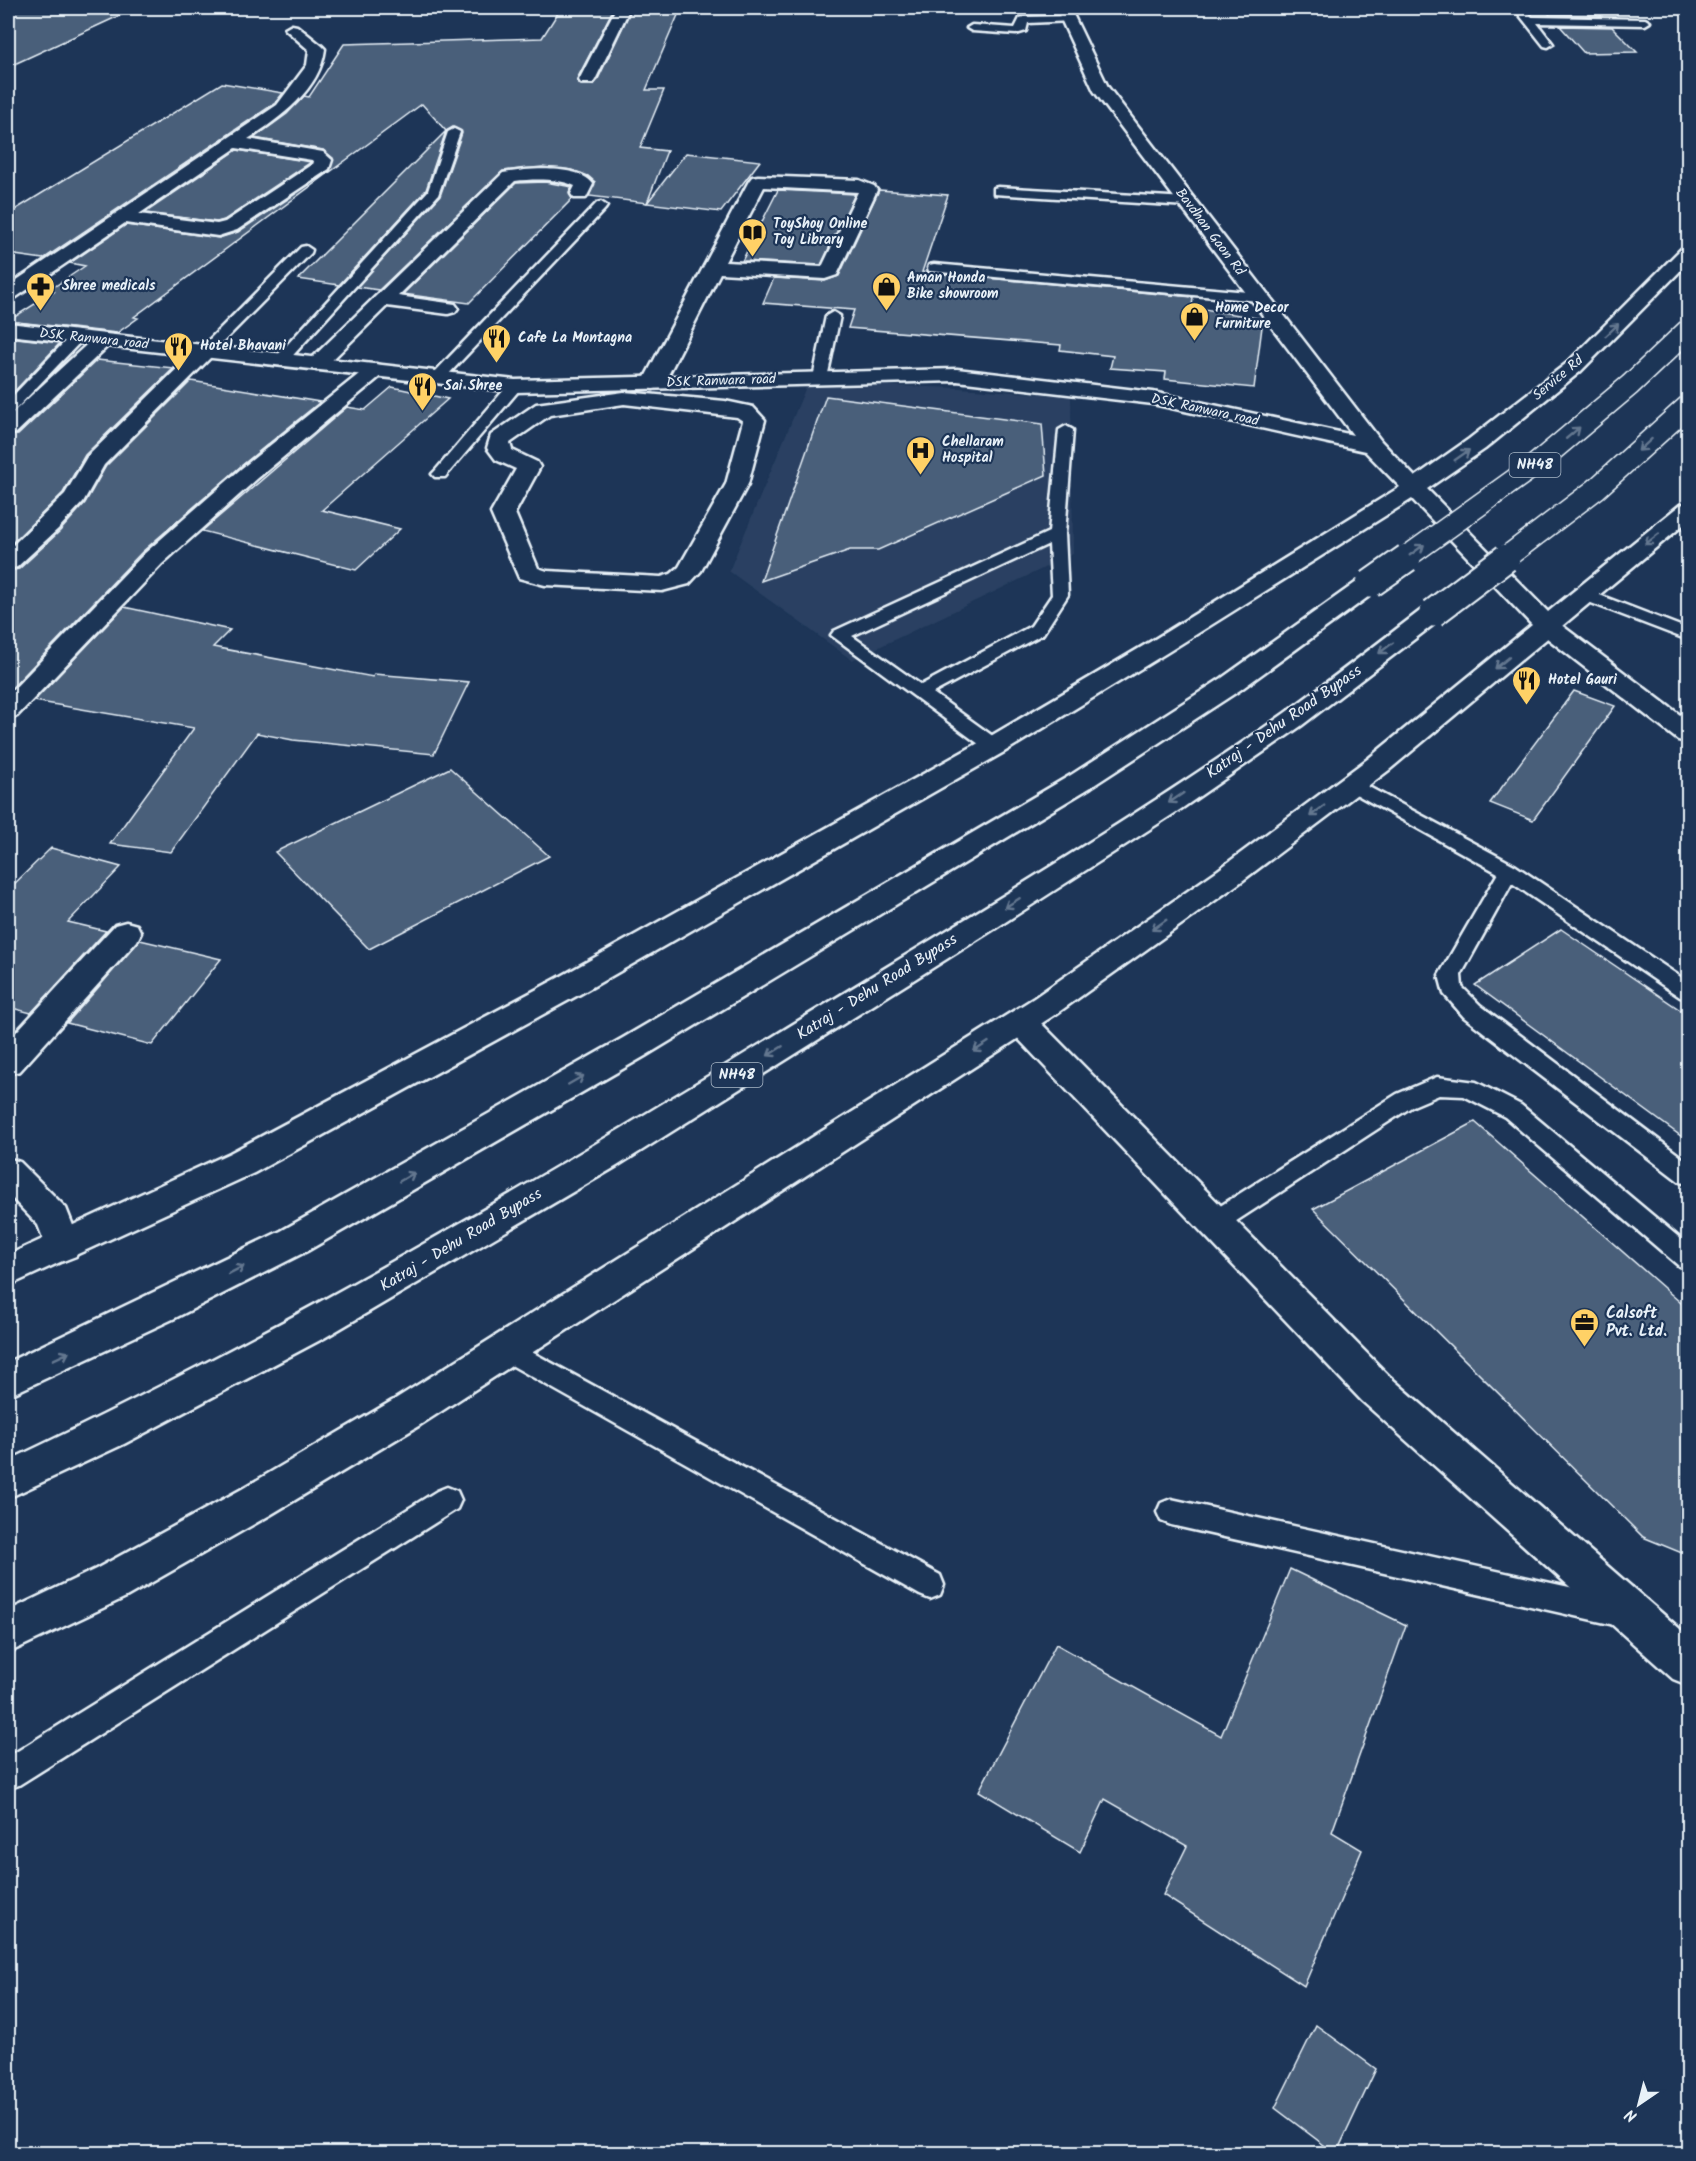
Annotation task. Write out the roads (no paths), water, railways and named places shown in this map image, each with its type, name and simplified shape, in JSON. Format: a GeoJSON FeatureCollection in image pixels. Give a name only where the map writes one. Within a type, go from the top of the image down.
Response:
{"type":"FeatureCollection","features":[{"type":"Feature","properties":{"kind":"main road"},"geometry":{"type":"LineString","coordinates":[[585,82],[611,36],[623,8]]}},
{"type":"Feature","properties":{"kind":"main road","name":"Bavdhan Gaon Rd"},"geometry":{"type":"LineString","coordinates":[[1066,13],[1100,88],[1373,446]]}},
{"type":"Feature","properties":{"kind":"main road"},"geometry":{"type":"LineString","coordinates":[[8,294],[282,108],[315,65],[317,49],[292,29]]}},
{"type":"Feature","properties":{"kind":"main road"},"geometry":{"type":"LineString","coordinates":[[121,217],[218,230],[231,226],[323,165],[323,160],[317,156],[232,142]]}},
{"type":"Feature","properties":{"kind":"main road"},"geometry":{"type":"LineString","coordinates":[[317,364],[508,177],[524,174],[576,179],[584,184],[580,194]]}},
{"type":"Feature","properties":{"kind":"main road"},"geometry":{"type":"LineString","coordinates":[[653,383],[712,267],[758,181],[859,185],[868,190],[830,271],[825,273],[712,267]]}},
{"type":"Feature","properties":{"kind":"main road","name":"Service Rd"},"geometry":{"type":"LineString","coordinates":[[8,1271],[243,1163],[569,986],[994,746],[1160,647],[1414,488],[1477,444],[1574,367],[1689,253]]}},
{"type":"Feature","properties":{"kind":"main road"},"geometry":{"type":"LineString","coordinates":[[382,300],[448,308]]}},
{"type":"Feature","properties":{"kind":"main road","name":"DSK Ranwara road"},"geometry":{"type":"LineString","coordinates":[[8,329],[591,394],[653,383],[957,375],[1153,398],[1373,446]]}},
{"type":"Feature","properties":{"kind":"main road","name":"NH48"},"geometry":{"type":"LineString","coordinates":[[8,1380],[294,1241],[634,1047],[1081,781],[1231,684],[1534,465],[1630,385],[1689,330]]}},
{"type":"Feature","properties":{"kind":"main road"},"geometry":{"type":"LineString","coordinates":[[8,428],[102,340]]}},
{"type":"Feature","properties":{"kind":"main road"},"geometry":{"type":"LineString","coordinates":[[8,562],[50,524],[75,497],[94,462],[206,351]]}},
{"type":"Feature","properties":{"kind":"main road"},"geometry":{"type":"LineString","coordinates":[[10,704],[153,559],[250,473],[376,370]]}},
{"type":"Feature","properties":{"kind":"main road"},"geometry":{"type":"LineString","coordinates":[[591,394],[725,408],[745,412],[754,420],[737,484],[689,571],[680,579],[662,584],[544,578],[528,573],[523,565],[503,513],[529,467],[504,455],[498,448],[499,440],[544,409],[591,394]]}},
{"type":"Feature","properties":{"kind":"main road","name":"Katraj - Dehu Road Bypass"},"geometry":{"type":"LineString","coordinates":[[8,1480],[190,1392],[341,1312],[691,1103],[1152,814],[1294,718],[1433,613],[1596,489],[1689,406]]}},
{"type":"Feature","properties":{"kind":"main road"},"geometry":{"type":"LineString","coordinates":[[1373,446],[1547,626],[1689,734]]}},
{"type":"Feature","properties":{"kind":"main road"},"geometry":{"type":"LineString","coordinates":[[8,1633],[111,1583],[256,1502],[406,1413],[1021,1022],[1218,884],[1352,784],[1689,510]]}},
{"type":"Feature","properties":{"kind":"main road"},"geometry":{"type":"LineString","coordinates":[[8,1062],[126,933]]}},
{"type":"Feature","properties":{"kind":"main road"},"geometry":{"type":"LineString","coordinates":[[1021,1022],[1376,1389],[1689,1664]]}},
{"type":"Feature","properties":{"kind":"main road"},"geometry":{"type":"LineString","coordinates":[[8,1172],[53,1218],[63,1246]]}},
{"type":"Feature","properties":{"kind":"lane"},"geometry":{"type":"LineString","coordinates":[[972,28],[1016,31],[1022,28],[1029,8]]}},
{"type":"Feature","properties":{"kind":"lane"},"geometry":{"type":"LineString","coordinates":[[1519,8],[1548,44]]}},
{"type":"Feature","properties":{"kind":"lane"},"geometry":{"type":"LineString","coordinates":[[1024,20],[1066,13]]}},
{"type":"Feature","properties":{"kind":"lane"},"geometry":{"type":"LineString","coordinates":[[1529,20],[1645,22]]}},
{"type":"Feature","properties":{"kind":"lane"},"geometry":{"type":"LineString","coordinates":[[281,360],[434,192],[454,132]]}},
{"type":"Feature","properties":{"kind":"lane"},"geometry":{"type":"LineString","coordinates":[[998,191],[1187,202]]}},
{"type":"Feature","properties":{"kind":"lane"},"geometry":{"type":"LineString","coordinates":[[438,377],[601,206]]}},
{"type":"Feature","properties":{"kind":"lane"},"geometry":{"type":"LineString","coordinates":[[206,351],[306,250]]}},
{"type":"Feature","properties":{"kind":"lane"},"geometry":{"type":"LineString","coordinates":[[934,268],[1259,297]]}},
{"type":"Feature","properties":{"kind":"lane"},"geometry":{"type":"LineString","coordinates":[[820,378],[833,316]]}},
{"type":"Feature","properties":{"kind":"lane"},"geometry":{"type":"LineString","coordinates":[[8,409],[77,337]]}},
{"type":"Feature","properties":{"kind":"lane"},"geometry":{"type":"LineString","coordinates":[[440,474],[515,386]]}},
{"type":"Feature","properties":{"kind":"lane"},"geometry":{"type":"LineString","coordinates":[[920,693],[1037,630],[1060,595],[1057,534],[1066,430]]}},
{"type":"Feature","properties":{"kind":"lane"},"geometry":{"type":"LineString","coordinates":[[994,746],[840,635],[1057,534]]}},
{"type":"Feature","properties":{"kind":"lane"},"geometry":{"type":"LineString","coordinates":[[1584,594],[1689,635]]}},
{"type":"Feature","properties":{"kind":"lane"},"geometry":{"type":"LineString","coordinates":[[1352,784],[1509,871],[1689,992]]}},
{"type":"Feature","properties":{"kind":"lane"},"geometry":{"type":"LineString","coordinates":[[1509,871],[1450,975],[1452,989],[1472,1011],[1689,1175]]}},
{"type":"Feature","properties":{"kind":"lane"},"geometry":{"type":"LineString","coordinates":[[1215,1222],[1405,1100],[1437,1086],[1468,1088],[1513,1111],[1689,1259]]}},
{"type":"Feature","properties":{"kind":"lane"},"geometry":{"type":"LineString","coordinates":[[506,1349],[930,1586]]}},
{"type":"Feature","properties":{"kind":"lane"},"geometry":{"type":"LineString","coordinates":[[8,1774],[447,1500]]}},
{"type":"Feature","properties":{"kind":"lane"},"geometry":{"type":"LineString","coordinates":[[1170,1512],[1632,1614]]}},
{"type":"Feature","properties":{"kind":"place","name":"ToyShoy Online Toy Library"},"geometry":{"type":"Point","coordinates":[752,258]}},
{"type":"Feature","properties":{"kind":"place","name":"Shree medicals"},"geometry":{"type":"Point","coordinates":[41,312]}},
{"type":"Feature","properties":{"kind":"place","name":"Aman Honda Bike showroom"},"geometry":{"type":"Point","coordinates":[886,312]}},
{"type":"Feature","properties":{"kind":"place","name":"Home Decor Furniture"},"geometry":{"type":"Point","coordinates":[1194,342]}},
{"type":"Feature","properties":{"kind":"place","name":"Cafe La Montagna"},"geometry":{"type":"Point","coordinates":[497,364]}},
{"type":"Feature","properties":{"kind":"place","name":"Hotel Bhavani"},"geometry":{"type":"Point","coordinates":[179,372]}},
{"type":"Feature","properties":{"kind":"place","name":"Sai Shree"},"geometry":{"type":"Point","coordinates":[423,412]}},
{"type":"Feature","properties":{"kind":"place","name":"Chellaram Hospital"},"geometry":{"type":"Point","coordinates":[921,476]}},
{"type":"Feature","properties":{"kind":"place","name":"Hotel Gauri"},"geometry":{"type":"Point","coordinates":[1527,706]}},
{"type":"Feature","properties":{"kind":"place","name":"Calsoft Pvt. Ltd."},"geometry":{"type":"Point","coordinates":[1585,1348]}}]}
